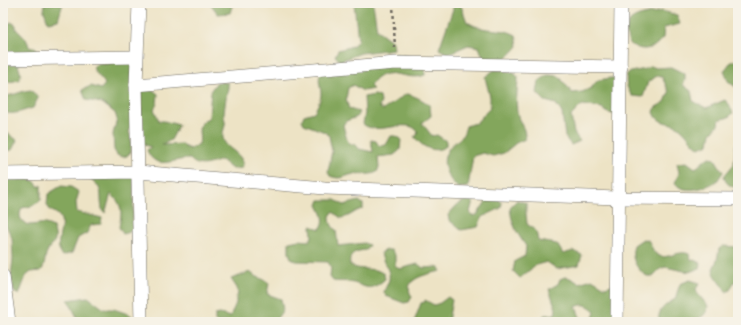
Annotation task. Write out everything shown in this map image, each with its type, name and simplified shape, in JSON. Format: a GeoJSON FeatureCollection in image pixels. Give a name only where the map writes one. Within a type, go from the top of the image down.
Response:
{"type":"FeatureCollection","features":[{"type":"Feature","properties":{"kind":"street"},"geometry":{"type":"LineString","coordinates":[[139,3],[136,85],[141,322]]}},
{"type":"Feature","properties":{"kind":"street"},"geometry":{"type":"LineString","coordinates":[[617,322],[621,3]]}},
{"type":"Feature","properties":{"kind":"street"},"geometry":{"type":"LineString","coordinates":[[3,59],[136,58]]}},
{"type":"Feature","properties":{"kind":"street"},"geometry":{"type":"LineString","coordinates":[[136,85],[396,63],[620,67]]}},
{"type":"Feature","properties":{"kind":"street"},"geometry":{"type":"LineString","coordinates":[[3,174],[138,172],[325,188],[618,198],[738,198]]}},
{"type":"Feature","properties":{"kind":"street"},"geometry":{"type":"LineString","coordinates":[[3,276],[9,322]]}},
{"type":"Feature","properties":{"kind":"path"},"geometry":{"type":"LineString","coordinates":[[393,3],[396,63]]}},
{"type":"Feature","properties":{"kind":"green space"},"geometry":{"type":"Polygon","coordinates":[[[45,3],[63,3],[58,20],[48,22],[44,11],[45,3]]]}},
{"type":"Feature","properties":{"kind":"green space"},"geometry":{"type":"Polygon","coordinates":[[[210,3],[233,3],[230,13],[218,14],[210,3]]]}},
{"type":"Feature","properties":{"kind":"green space"},"geometry":{"type":"Polygon","coordinates":[[[354,3],[373,3],[377,30],[393,42],[394,49],[361,53],[340,61],[335,56],[338,50],[353,46],[358,40],[354,3]]]}},
{"type":"Feature","properties":{"kind":"green space"},"geometry":{"type":"Polygon","coordinates":[[[453,3],[460,3],[467,22],[481,28],[510,32],[516,35],[518,46],[507,57],[499,60],[483,57],[479,47],[468,45],[448,54],[439,49],[453,9],[453,3]]]}},
{"type":"Feature","properties":{"kind":"green space"},"geometry":{"type":"Polygon","coordinates":[[[662,11],[677,15],[680,24],[664,28],[663,38],[655,45],[647,49],[638,48],[629,43],[627,26],[630,21],[641,16],[662,11]]]}},
{"type":"Feature","properties":{"kind":"green space"},"geometry":{"type":"Polygon","coordinates":[[[11,22],[16,25],[16,29],[26,39],[30,48],[35,47],[38,51],[18,65],[21,75],[19,80],[9,82],[3,80],[3,27],[11,22]]]}},
{"type":"Feature","properties":{"kind":"green space"},"geometry":{"type":"Polygon","coordinates":[[[396,54],[422,59],[425,75],[411,77],[396,74],[383,75],[376,79],[370,86],[373,89],[363,91],[353,85],[348,88],[346,99],[349,109],[359,112],[357,117],[346,121],[343,125],[347,140],[351,144],[356,145],[359,149],[373,152],[371,140],[376,141],[379,146],[386,145],[391,136],[396,136],[401,139],[400,150],[394,155],[378,157],[379,167],[377,172],[369,174],[355,174],[341,178],[330,176],[328,172],[332,151],[329,136],[325,132],[304,124],[302,120],[304,115],[314,112],[320,101],[321,94],[319,78],[321,72],[396,54]]]}},
{"type":"Feature","properties":{"kind":"green space"},"geometry":{"type":"Polygon","coordinates":[[[122,57],[133,65],[132,123],[129,132],[131,137],[131,152],[127,156],[122,157],[117,155],[114,150],[113,134],[117,119],[115,113],[102,103],[86,100],[82,90],[91,86],[101,89],[105,84],[95,72],[93,67],[97,64],[108,64],[122,57]]]}},
{"type":"Feature","properties":{"kind":"green space"},"geometry":{"type":"Polygon","coordinates":[[[738,59],[738,89],[728,81],[724,71],[730,63],[738,59]]]}},
{"type":"Feature","properties":{"kind":"green space"},"geometry":{"type":"Polygon","coordinates":[[[651,66],[656,68],[671,67],[685,74],[683,85],[691,91],[693,101],[706,108],[725,100],[729,104],[733,113],[729,117],[719,120],[718,125],[711,133],[709,144],[699,148],[679,127],[658,119],[654,112],[656,107],[665,102],[669,92],[662,77],[657,76],[648,82],[643,97],[632,96],[627,85],[627,74],[651,66]]]}},
{"type":"Feature","properties":{"kind":"green space"},"geometry":{"type":"Polygon","coordinates":[[[494,70],[511,72],[518,77],[517,109],[519,119],[524,130],[525,139],[516,143],[504,153],[493,156],[483,153],[473,156],[468,187],[458,188],[451,180],[446,170],[444,160],[445,155],[451,146],[460,138],[466,126],[476,123],[490,108],[490,97],[485,77],[494,70]]]}},
{"type":"Feature","properties":{"kind":"green space"},"geometry":{"type":"Polygon","coordinates":[[[548,75],[559,76],[572,93],[582,92],[591,88],[598,80],[618,77],[618,115],[608,113],[602,108],[582,105],[571,116],[574,133],[580,141],[571,145],[565,137],[562,113],[556,104],[545,101],[537,93],[539,81],[548,75]]]}},
{"type":"Feature","properties":{"kind":"green space"},"geometry":{"type":"Polygon","coordinates":[[[217,82],[228,83],[223,138],[228,146],[239,155],[242,168],[232,169],[221,160],[204,165],[197,164],[190,159],[166,162],[155,161],[147,150],[151,147],[142,144],[141,91],[150,88],[158,94],[157,104],[154,109],[159,121],[179,125],[171,140],[162,145],[182,144],[190,149],[199,144],[200,126],[209,117],[211,90],[217,82]]]}},
{"type":"Feature","properties":{"kind":"green space"},"geometry":{"type":"Polygon","coordinates":[[[31,90],[38,98],[33,108],[14,113],[7,113],[3,111],[3,96],[31,90]]]}},
{"type":"Feature","properties":{"kind":"green space"},"geometry":{"type":"Polygon","coordinates":[[[406,94],[418,98],[430,106],[431,116],[422,123],[432,136],[437,135],[446,141],[446,146],[437,150],[424,146],[414,136],[416,137],[418,132],[407,126],[377,128],[369,127],[363,124],[365,113],[364,97],[375,95],[380,97],[381,102],[379,107],[383,110],[406,94]]]}},
{"type":"Feature","properties":{"kind":"green space"},"geometry":{"type":"Polygon","coordinates":[[[3,130],[17,140],[12,150],[5,151],[3,149],[3,130]]]}},
{"type":"Feature","properties":{"kind":"green space"},"geometry":{"type":"Polygon","coordinates":[[[738,138],[738,189],[727,183],[724,176],[734,164],[735,148],[738,138]]]}},
{"type":"Feature","properties":{"kind":"green space"},"geometry":{"type":"Polygon","coordinates":[[[711,157],[715,159],[723,172],[717,181],[707,186],[695,189],[684,189],[675,183],[679,173],[677,163],[687,162],[695,168],[711,157]]]}},
{"type":"Feature","properties":{"kind":"green space"},"geometry":{"type":"Polygon","coordinates":[[[134,174],[132,230],[123,234],[119,227],[121,209],[118,201],[111,194],[105,213],[102,209],[100,189],[90,178],[134,174]]]}},
{"type":"Feature","properties":{"kind":"green space"},"geometry":{"type":"Polygon","coordinates":[[[8,178],[26,178],[37,183],[39,187],[41,185],[41,200],[32,206],[22,208],[20,218],[28,225],[49,225],[53,227],[55,233],[54,242],[46,254],[43,269],[41,271],[31,272],[26,276],[19,295],[14,292],[11,276],[13,259],[12,238],[3,219],[3,187],[8,178]]]}},
{"type":"Feature","properties":{"kind":"green space"},"geometry":{"type":"Polygon","coordinates":[[[61,186],[71,187],[79,192],[76,202],[77,212],[102,218],[101,224],[91,225],[87,233],[78,238],[72,253],[62,256],[59,251],[61,219],[57,214],[50,210],[47,205],[48,194],[61,186]]]}},
{"type":"Feature","properties":{"kind":"green space"},"geometry":{"type":"Polygon","coordinates":[[[489,197],[499,199],[502,203],[501,208],[482,217],[478,227],[461,230],[449,220],[448,215],[456,206],[469,198],[473,201],[470,212],[472,216],[477,215],[489,197]]]}},
{"type":"Feature","properties":{"kind":"green space"},"geometry":{"type":"Polygon","coordinates":[[[320,200],[335,200],[344,205],[359,201],[363,204],[363,209],[341,218],[333,212],[330,216],[331,222],[336,230],[338,246],[364,243],[369,245],[366,250],[356,252],[350,257],[350,265],[358,268],[376,270],[384,274],[385,279],[379,284],[367,287],[355,283],[333,281],[330,277],[331,267],[328,262],[296,261],[291,258],[289,253],[289,242],[299,240],[309,241],[312,237],[311,226],[320,229],[322,226],[323,217],[318,205],[320,200]]]}},
{"type":"Feature","properties":{"kind":"green space"},"geometry":{"type":"Polygon","coordinates":[[[517,200],[526,203],[527,224],[536,231],[538,241],[557,244],[563,254],[573,251],[582,255],[579,265],[557,269],[547,262],[536,265],[520,278],[513,271],[515,261],[525,256],[526,246],[515,228],[512,218],[510,207],[517,200]]]}},
{"type":"Feature","properties":{"kind":"green space"},"geometry":{"type":"Polygon","coordinates":[[[643,239],[648,240],[656,254],[663,257],[680,253],[689,254],[691,259],[701,263],[700,268],[689,272],[665,267],[660,269],[653,276],[647,276],[637,267],[633,259],[634,245],[643,239]]]}},
{"type":"Feature","properties":{"kind":"green space"},"geometry":{"type":"Polygon","coordinates":[[[723,246],[738,247],[738,281],[734,282],[730,290],[726,292],[715,275],[713,269],[717,260],[719,249],[723,246]]]}},
{"type":"Feature","properties":{"kind":"green space"},"geometry":{"type":"Polygon","coordinates":[[[386,250],[391,250],[395,255],[395,265],[399,269],[418,264],[423,268],[438,267],[441,271],[423,276],[413,281],[410,285],[409,291],[412,297],[409,302],[404,303],[386,296],[384,292],[389,282],[389,273],[381,253],[386,250]]]}},
{"type":"Feature","properties":{"kind":"green space"},"geometry":{"type":"Polygon","coordinates":[[[250,272],[269,283],[267,294],[281,299],[283,310],[274,322],[215,322],[215,315],[220,314],[230,317],[236,303],[238,294],[237,288],[231,279],[250,272]]]}},
{"type":"Feature","properties":{"kind":"green space"},"geometry":{"type":"Polygon","coordinates":[[[565,277],[579,283],[592,279],[605,287],[615,284],[621,322],[592,322],[595,311],[584,305],[576,307],[582,322],[546,322],[543,320],[544,315],[555,314],[556,309],[549,289],[558,284],[560,279],[565,277]]]}},
{"type":"Feature","properties":{"kind":"green space"},"geometry":{"type":"Polygon","coordinates":[[[690,280],[700,283],[696,289],[698,294],[708,306],[706,312],[702,317],[689,321],[659,322],[659,314],[665,305],[675,299],[680,284],[690,280]]]}},
{"type":"Feature","properties":{"kind":"green space"},"geometry":{"type":"Polygon","coordinates":[[[88,297],[104,309],[114,309],[131,315],[132,322],[75,322],[78,319],[68,300],[88,297]]]}},
{"type":"Feature","properties":{"kind":"green space"},"geometry":{"type":"Polygon","coordinates":[[[448,297],[452,300],[448,322],[414,322],[421,303],[425,302],[425,300],[434,305],[440,303],[448,297]]]}}]}
